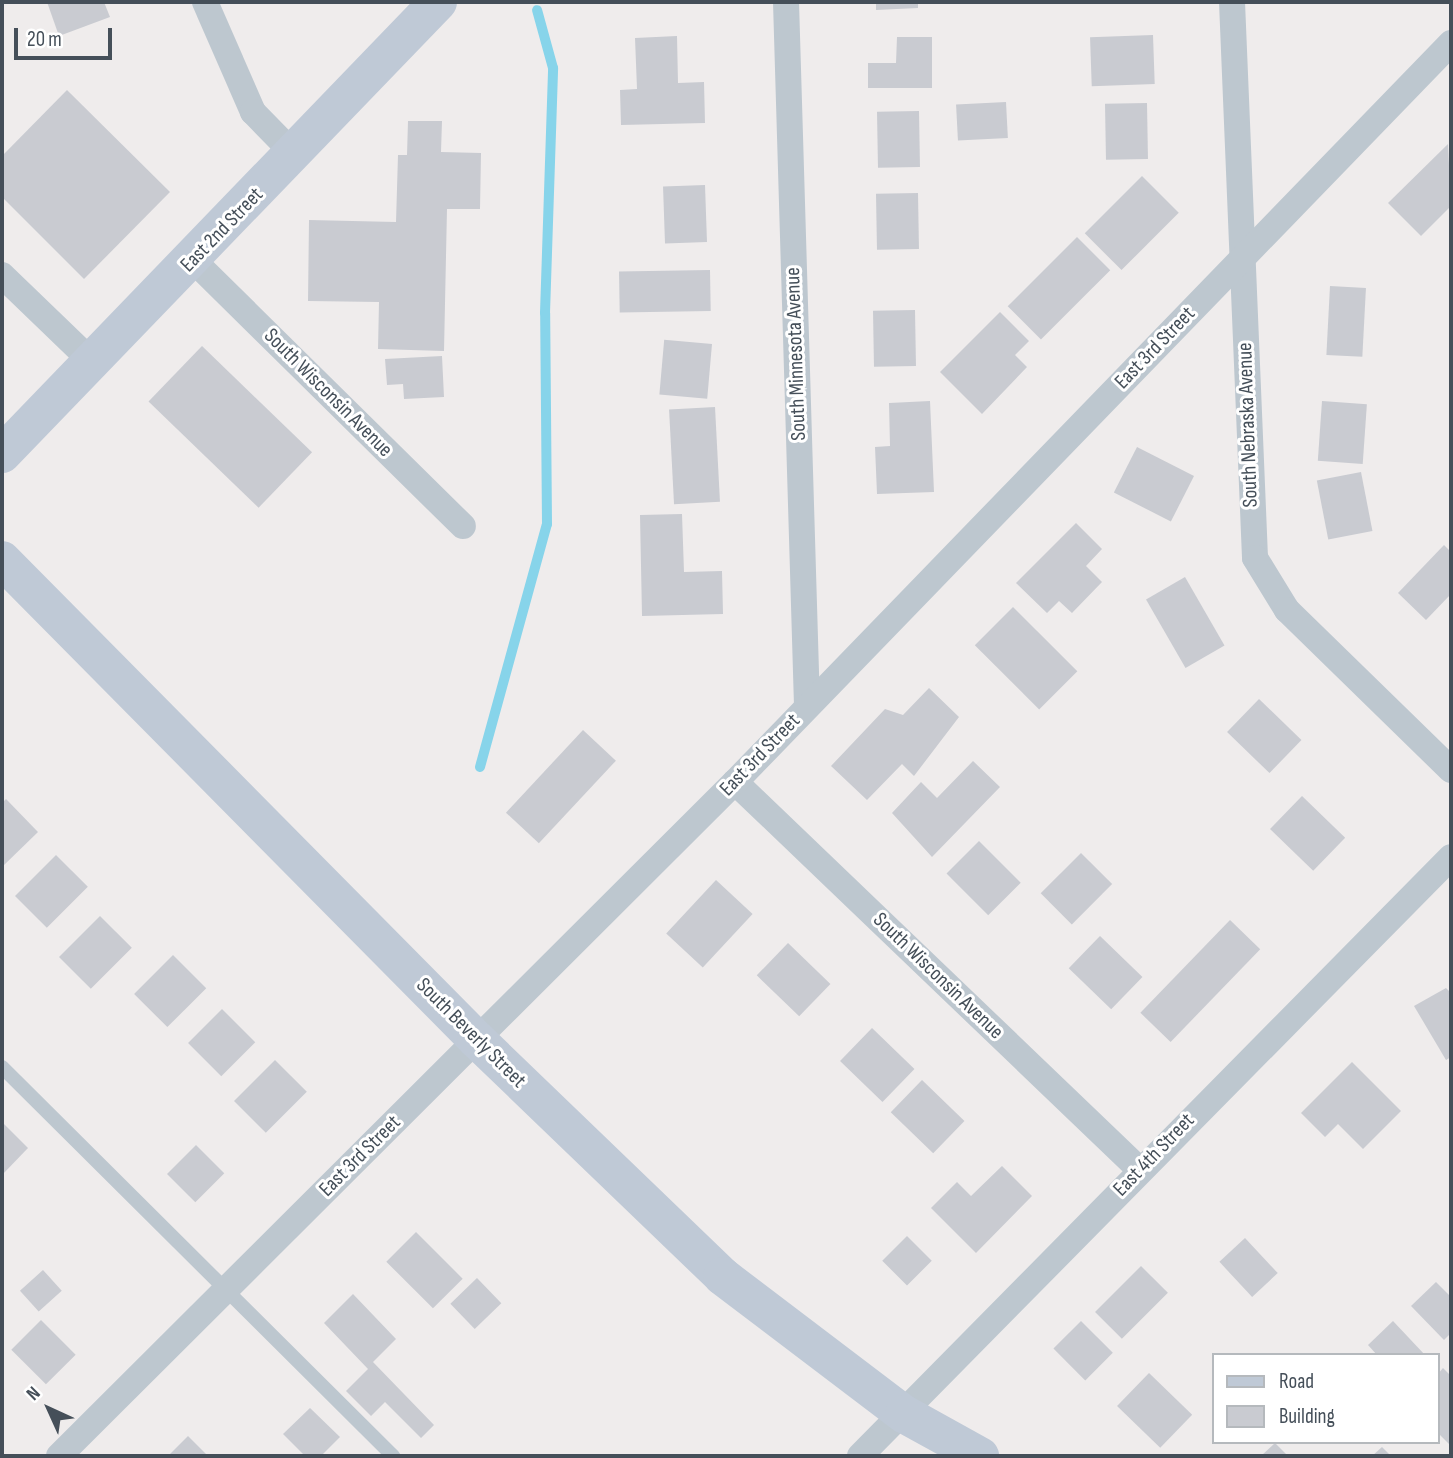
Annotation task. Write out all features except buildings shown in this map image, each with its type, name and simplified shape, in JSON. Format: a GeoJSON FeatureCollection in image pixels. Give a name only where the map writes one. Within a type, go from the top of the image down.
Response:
{"type":"FeatureCollection","features":[{"type":"Feature","properties":{"kind":"main road","name":"East 2nd Street"},"geometry":{"type":"LineString","coordinates":[[2,454],[295,155],[438,2]]}},
{"type":"Feature","properties":{"kind":"main road","name":"South Beverly Street"},"geometry":{"type":"LineString","coordinates":[[2,560],[476,1040],[722,1276],[904,1414],[980,1456]]}},
{"type":"Feature","properties":{"kind":"street"},"geometry":{"type":"LineString","coordinates":[[205,2],[253,112],[295,155]]}},
{"type":"Feature","properties":{"kind":"street","name":"South Minnesota Avenue"},"geometry":{"type":"LineString","coordinates":[[786,2],[807,706]]}},
{"type":"Feature","properties":{"kind":"street","name":"South Nebraska Avenue"},"geometry":{"type":"LineString","coordinates":[[1232,2],[1245,255],[1255,558],[1287,610],[1451,770]]}},
{"type":"Feature","properties":{"kind":"street","name":"East 3rd Street"},"geometry":{"type":"LineString","coordinates":[[59,1456],[735,782],[1451,43]]}},
{"type":"Feature","properties":{"kind":"street","name":"South Wisconsin Avenue"},"geometry":{"type":"LineString","coordinates":[[193,260],[463,526]]}},
{"type":"Feature","properties":{"kind":"street"},"geometry":{"type":"LineString","coordinates":[[2,275],[93,363]]}},
{"type":"Feature","properties":{"kind":"street","name":"South Wisconsin Avenue"},"geometry":{"type":"LineString","coordinates":[[735,782],[1140,1170]]}},
{"type":"Feature","properties":{"kind":"street","name":"East 4th Street"},"geometry":{"type":"LineString","coordinates":[[860,1456],[1451,858]]}},
{"type":"Feature","properties":{"kind":"lane"},"geometry":{"type":"LineString","coordinates":[[2,1067],[393,1456]]}},
{"type":"Feature","properties":{"kind":"waterway"},"geometry":{"type":"LineString","coordinates":[[480,767],[547,524],[545,313],[553,68],[537,10]]}}]}
